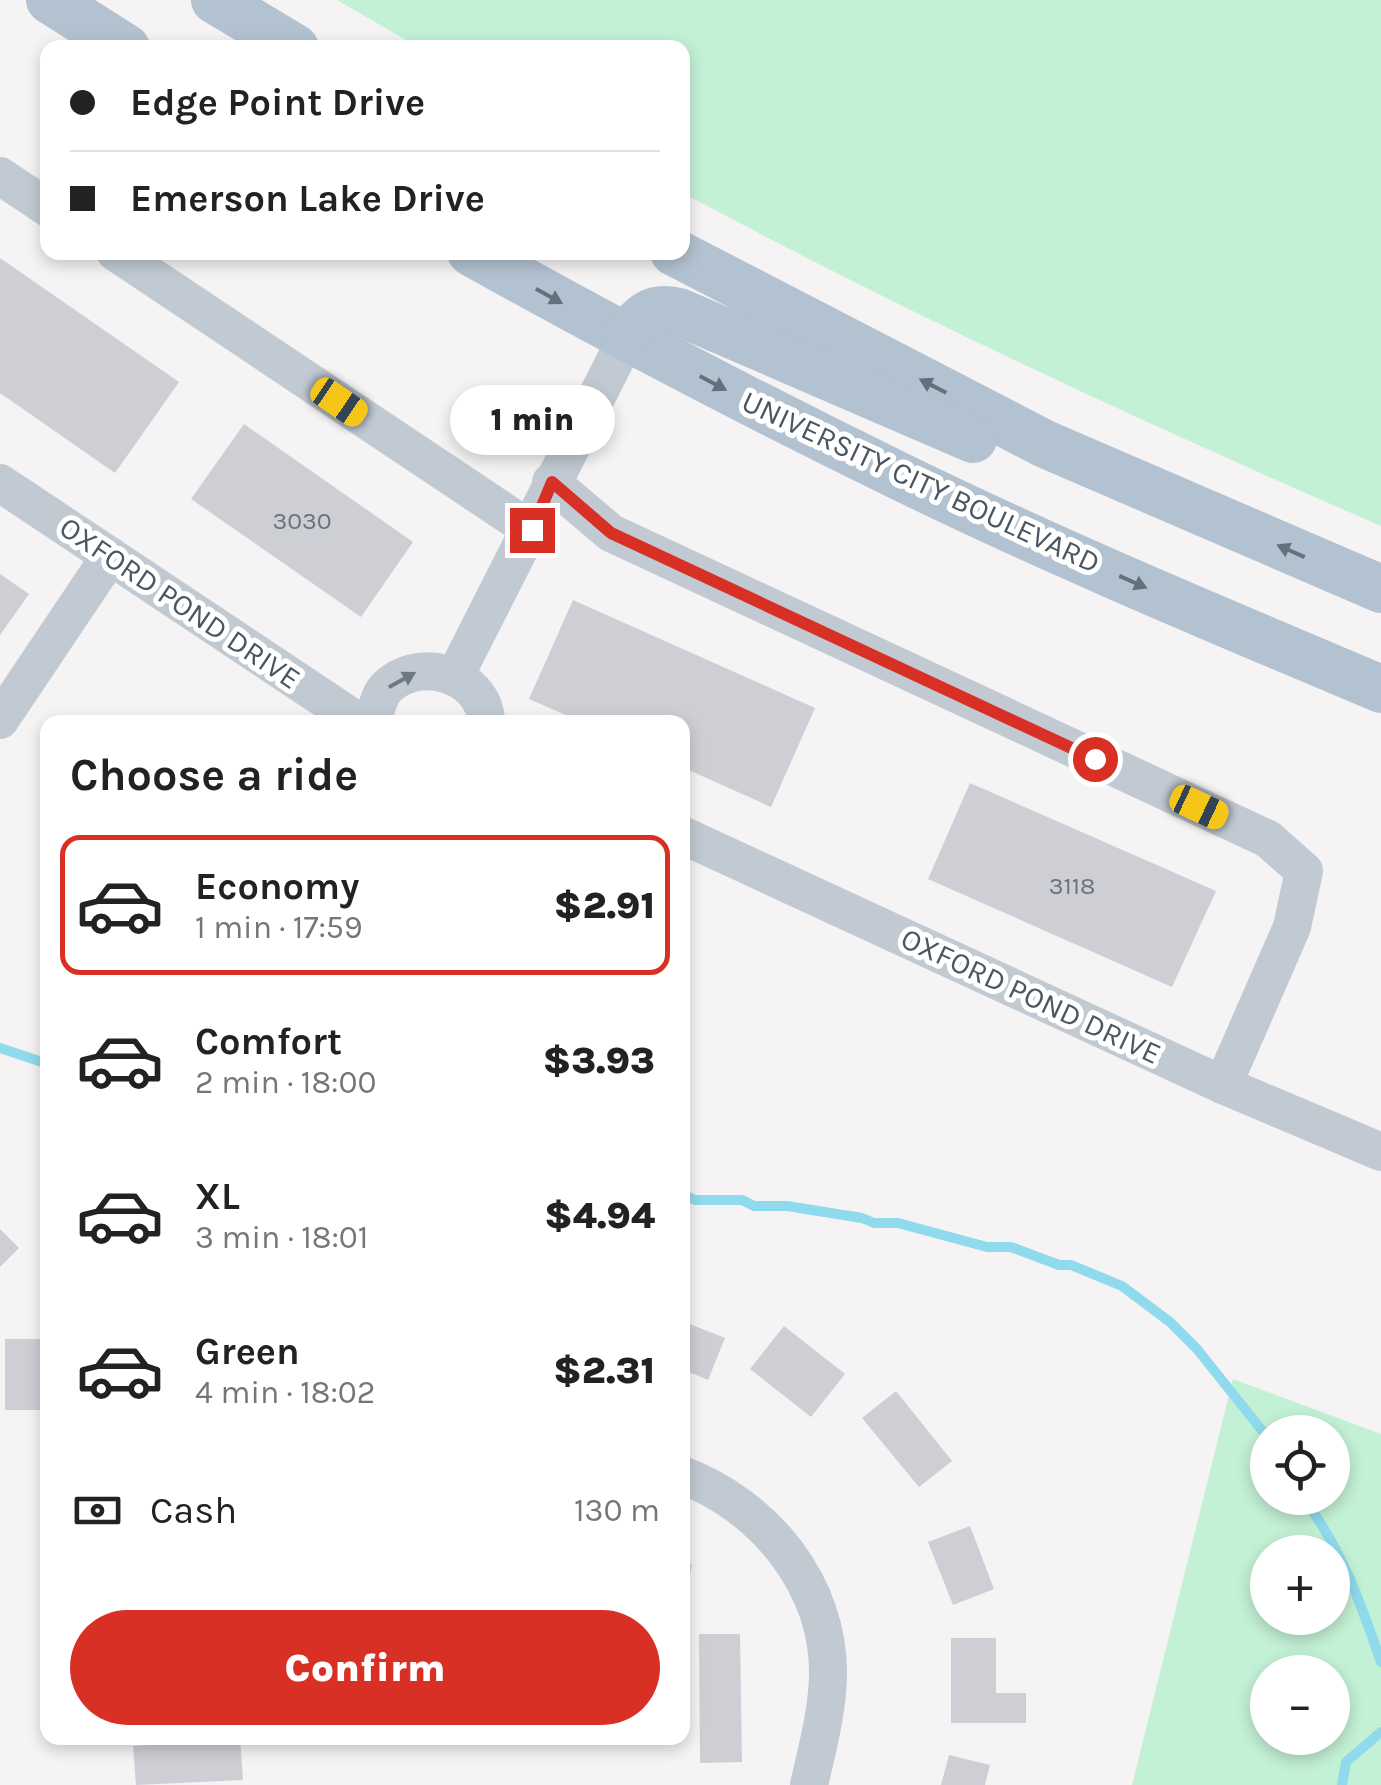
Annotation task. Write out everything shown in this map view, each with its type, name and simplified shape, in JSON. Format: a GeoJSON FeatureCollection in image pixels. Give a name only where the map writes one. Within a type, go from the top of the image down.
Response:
{"type":"FeatureCollection","features":[{"type":"Feature","properties":{"kind":"main road"},"geometry":{"type":"LineString","coordinates":[[50,0],[113,40]]}},
{"type":"Feature","properties":{"kind":"main road"},"geometry":{"type":"LineString","coordinates":[[215,0],[282,40]]}},
{"type":"Feature","properties":{"kind":"main road","name":"UNIVERSITY CITY BOULEVARD"},"geometry":{"type":"LineString","coordinates":[[486,260],[898,476],[1381,689]]}},
{"type":"Feature","properties":{"kind":"main road"},"geometry":{"type":"LineString","coordinates":[[689,260],[1045,444],[1381,589]]}},
{"type":"Feature","properties":{"kind":"main road"},"geometry":{"type":"LineString","coordinates":[[627,337],[642,315],[656,309],[678,312],[990,446],[1045,444]]}},
{"type":"Feature","properties":{"kind":"street"},"geometry":{"type":"LineString","coordinates":[[0,176],[40,203]]}},
{"type":"Feature","properties":{"kind":"street"},"geometry":{"type":"LineString","coordinates":[[127,260],[532,530]]}},
{"type":"Feature","properties":{"kind":"street"},"geometry":{"type":"LineString","coordinates":[[455,676],[627,337]]}},
{"type":"Feature","properties":{"kind":"street"},"geometry":{"type":"LineString","coordinates":[[552,482],[611,533],[1268,839],[1304,871],[1292,928],[1223,1085]]}},
{"type":"Feature","properties":{"kind":"street","name":"OXFORD POND DRIVE"},"geometry":{"type":"LineString","coordinates":[[0,483],[348,715]]}},
{"type":"Feature","properties":{"kind":"street"},"geometry":{"type":"LineString","coordinates":[[0,720],[110,556]]}},
{"type":"Feature","properties":{"kind":"street"},"geometry":{"type":"LineString","coordinates":[[375,715],[383,692],[406,674],[426,670],[463,680],[486,715]]}},
{"type":"Feature","properties":{"kind":"street","name":"OXFORD POND DRIVE"},"geometry":{"type":"LineString","coordinates":[[690,839],[1223,1085],[1381,1152]]}},
{"type":"Feature","properties":{"kind":"street"},"geometry":{"type":"LineString","coordinates":[[690,1479],[706,1484],[755,1517],[786,1550],[808,1590],[820,1626],[828,1679],[809,1785]]}},
{"type":"Feature","properties":{"kind":"green space"},"geometry":{"type":"Polygon","coordinates":[[[337,0],[1381,0],[1381,526],[1028,367],[690,197],[690,40],[406,40],[337,0]]]}},
{"type":"Feature","properties":{"kind":"green space"},"geometry":{"type":"Polygon","coordinates":[[[1233,1379],[1330,1415],[1250,1415],[1250,1515],[1350,1515],[1350,1422],[1381,1434],[1381,1785],[1132,1785],[1233,1379]]]}},
{"type":"Feature","properties":{"kind":"building"},"geometry":{"type":"Polygon","coordinates":[[[0,258],[179,382],[115,473],[0,393],[0,258]]]}},
{"type":"Feature","properties":{"kind":"building"},"geometry":{"type":"Polygon","coordinates":[[[244,424],[413,542],[361,617],[191,499],[244,424]]]}},
{"type":"Feature","properties":{"kind":"building"},"geometry":{"type":"Polygon","coordinates":[[[0,574],[29,594],[0,635],[0,574]]]}},
{"type":"Feature","properties":{"kind":"building"},"geometry":{"type":"Polygon","coordinates":[[[573,600],[815,708],[771,807],[690,771],[690,715],[566,715],[529,699],[573,600]]]}},
{"type":"Feature","properties":{"kind":"building"},"geometry":{"type":"Polygon","coordinates":[[[970,783],[1216,891],[1172,987],[928,879],[970,783]]]}},
{"type":"Feature","properties":{"kind":"building"},"geometry":{"type":"Polygon","coordinates":[[[0,1229],[19,1248],[0,1267],[0,1229]]]}},
{"type":"Feature","properties":{"kind":"building"},"geometry":{"type":"Polygon","coordinates":[[[690,1324],[725,1338],[708,1380],[690,1372],[690,1324]]]}},
{"type":"Feature","properties":{"kind":"building"},"geometry":{"type":"Polygon","coordinates":[[[784,1326],[845,1374],[811,1417],[750,1369],[784,1326]]]}},
{"type":"Feature","properties":{"kind":"building"},"geometry":{"type":"Polygon","coordinates":[[[5,1339],[40,1339],[40,1410],[5,1410],[5,1339]]]}},
{"type":"Feature","properties":{"kind":"building"},"geometry":{"type":"Polygon","coordinates":[[[896,1391],[952,1461],[919,1487],[862,1418],[896,1391]]]}},
{"type":"Feature","properties":{"kind":"building"},"geometry":{"type":"Polygon","coordinates":[[[970,1526],[994,1589],[953,1605],[928,1542],[970,1526]]]}},
{"type":"Feature","properties":{"kind":"building"},"geometry":{"type":"Polygon","coordinates":[[[699,1634],[740,1634],[742,1762],[700,1763],[699,1634]]]}},
{"type":"Feature","properties":{"kind":"building"},"geometry":{"type":"Polygon","coordinates":[[[951,1638],[996,1638],[996,1693],[1026,1693],[1026,1723],[951,1723],[951,1638]]]}},
{"type":"Feature","properties":{"kind":"building"},"geometry":{"type":"Polygon","coordinates":[[[240,1745],[243,1780],[136,1785],[133,1746],[240,1745]]]}},
{"type":"Feature","properties":{"kind":"building"},"geometry":{"type":"Polygon","coordinates":[[[949,1755],[990,1765],[985,1785],[941,1785],[949,1755]]]}},
{"type":"Feature","properties":{"kind":"waterway"},"geometry":{"type":"LineString","coordinates":[[0,1048],[40,1061]]}},
{"type":"Feature","properties":{"kind":"waterway"},"geometry":{"type":"LineString","coordinates":[[690,1198],[742,1200],[754,1206],[787,1206],[874,1223],[898,1223],[987,1247],[1011,1247],[1059,1265],[1071,1265],[1122,1286],[1170,1322],[1250,1415]]}},
{"type":"Feature","properties":{"kind":"waterway"},"geometry":{"type":"LineString","coordinates":[[1315,1515],[1358,1598],[1381,1662]]}},
{"type":"Feature","properties":{"kind":"waterway"},"geometry":{"type":"LineString","coordinates":[[1342,1785],[1346,1762],[1381,1732]]}},
{"type":"Feature","properties":{"kind":"route"},"geometry":{"type":"LineString","coordinates":[[532,530],[552,482],[611,533],[1095,759]]}}]}
